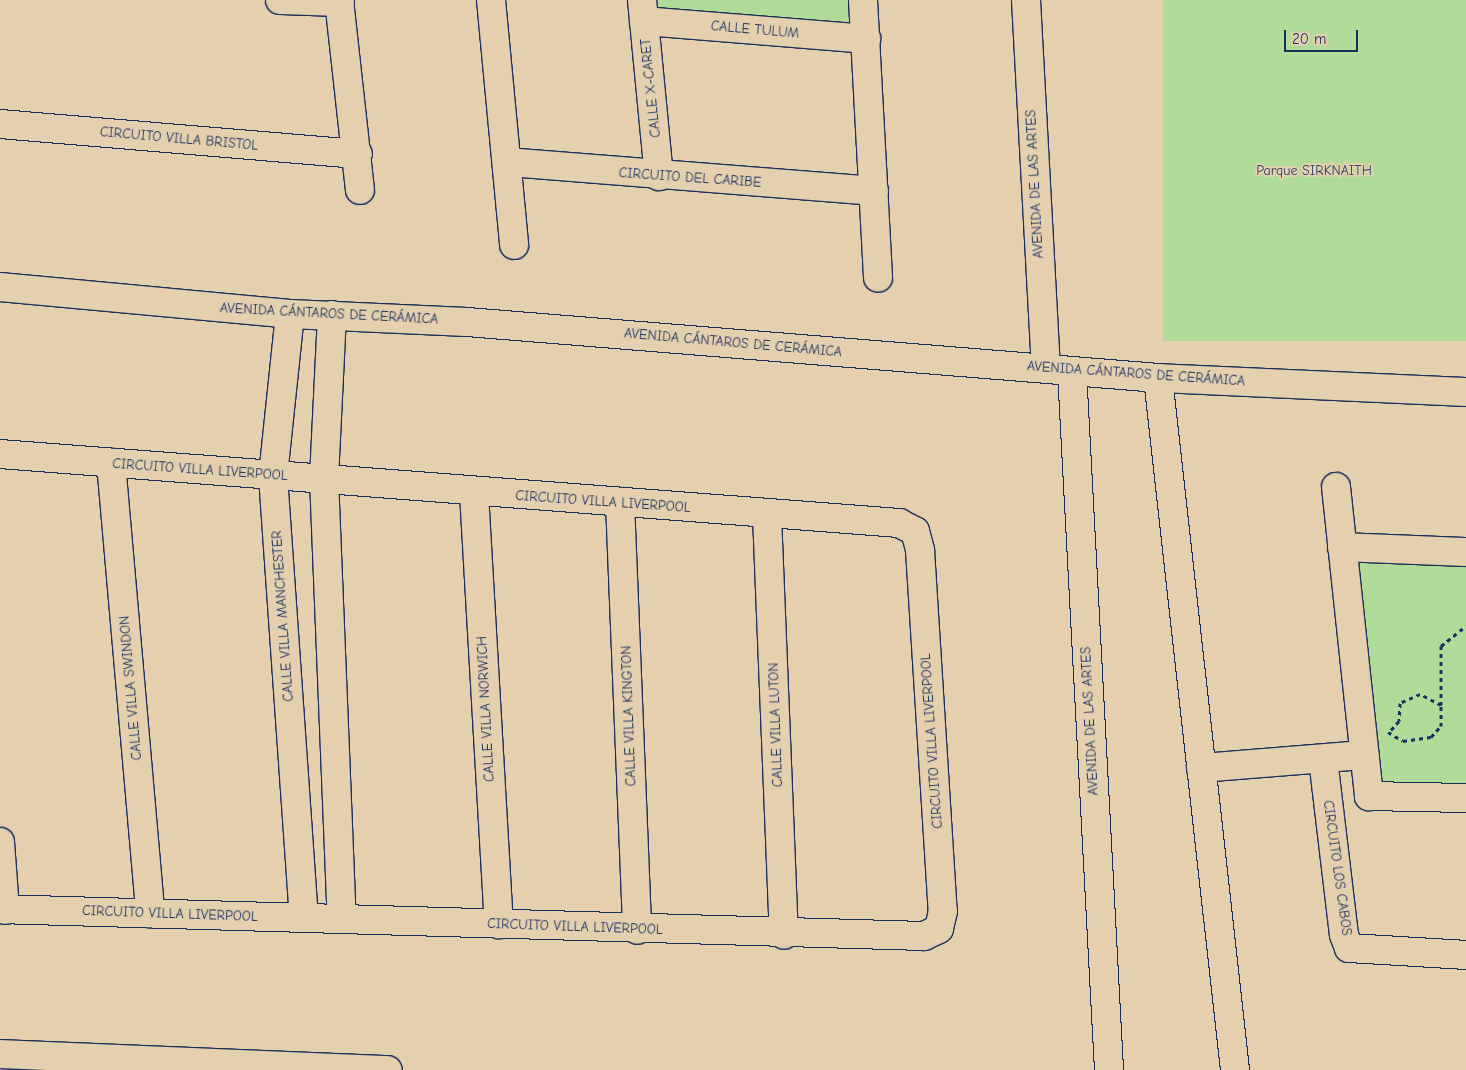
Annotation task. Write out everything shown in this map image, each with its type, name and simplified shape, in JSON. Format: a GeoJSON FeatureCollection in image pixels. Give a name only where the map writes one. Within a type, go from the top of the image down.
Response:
{"type":"FeatureCollection","features":[{"type":"Feature","properties":{"kind":"street"},"geometry":{"type":"LineString","coordinates":[[280,0],[339,1],[358,154],[360,190]]}},
{"type":"Feature","properties":{"kind":"street"},"geometry":{"type":"LineString","coordinates":[[491,0],[514,245]]}},
{"type":"Feature","properties":{"kind":"street"},"geometry":{"type":"LineString","coordinates":[[863,0],[878,278]]}},
{"type":"Feature","properties":{"kind":"street","name":"AVENIDA DE LAS ARTES"},"geometry":{"type":"LineString","coordinates":[[1026,0],[1059,370],[1109,1070]]}},
{"type":"Feature","properties":{"kind":"street","name":"CALLE TULUM"},"geometry":{"type":"LineString","coordinates":[[643,10],[866,39]]}},
{"type":"Feature","properties":{"kind":"street","name":"CALLE X-CARET"},"geometry":{"type":"LineString","coordinates":[[643,10],[659,176]]}},
{"type":"Feature","properties":{"kind":"street","name":"CIRCUITO VILLA BRISTOL"},"geometry":{"type":"LineString","coordinates":[[0,124],[358,154]]}},
{"type":"Feature","properties":{"kind":"street","name":"CIRCUITO DEL CARIBE"},"geometry":{"type":"LineString","coordinates":[[507,162],[659,176],[874,191]]}},
{"type":"Feature","properties":{"kind":"street","name":"AVENIDA CÁNTAROS DE CERÁMICA"},"geometry":{"type":"LineString","coordinates":[[0,286],[290,314],[332,315],[1158,378],[1466,392]]}},
{"type":"Feature","properties":{"kind":"street","name":"CALLE VILLA MANCHESTER"},"geometry":{"type":"LineString","coordinates":[[290,314],[273,476],[304,918]]}},
{"type":"Feature","properties":{"kind":"street"},"geometry":{"type":"LineString","coordinates":[[332,315],[324,478],[342,918]]}},
{"type":"Feature","properties":{"kind":"street"},"geometry":{"type":"LineString","coordinates":[[1158,378],[1235,1070]]}},
{"type":"Feature","properties":{"kind":"street","name":"CIRCUITO VILLA LIVERPOOL"},"geometry":{"type":"LineString","coordinates":[[0,454],[273,476],[324,478],[474,493],[899,523],[915,531],[920,550],[943,911],[939,929],[924,936],[784,935],[342,918],[3,909]]}},
{"type":"Feature","properties":{"kind":"street","name":"CALLE VILLA SWINDON"},"geometry":{"type":"LineString","coordinates":[[111,463],[150,913]]}},
{"type":"Feature","properties":{"kind":"street"},"geometry":{"type":"LineString","coordinates":[[1336,487],[1369,796],[1466,798]]}},
{"type":"Feature","properties":{"kind":"street","name":"CALLE VILLA NORWICH"},"geometry":{"type":"LineString","coordinates":[[474,493],[499,924]]}},
{"type":"Feature","properties":{"kind":"street","name":"CALLE VILLA KINGTON"},"geometry":{"type":"LineString","coordinates":[[620,502],[637,930]]}},
{"type":"Feature","properties":{"kind":"street","name":"CALLE VILLA LUTON"},"geometry":{"type":"LineString","coordinates":[[767,515],[784,935]]}},
{"type":"Feature","properties":{"kind":"street"},"geometry":{"type":"LineString","coordinates":[[1342,547],[1466,552]]}},
{"type":"Feature","properties":{"kind":"street"},"geometry":{"type":"LineString","coordinates":[[1201,768],[1323,760],[1364,750]]}},
{"type":"Feature","properties":{"kind":"street","name":"CIRCUITO LOS CABOS"},"geometry":{"type":"LineString","coordinates":[[1323,760],[1344,935],[1349,948],[1466,955]]}},
{"type":"Feature","properties":{"kind":"street"},"geometry":{"type":"LineString","coordinates":[[0,842],[3,909]]}},
{"type":"Feature","properties":{"kind":"street"},"geometry":{"type":"LineString","coordinates":[[0,1054],[388,1070]]}},
{"type":"Feature","properties":{"kind":"path"},"geometry":{"type":"LineString","coordinates":[[1391,730],[1403,741],[1431,737],[1441,726],[1441,646],[1466,626]]}},
{"type":"Feature","properties":{"kind":"path"},"geometry":{"type":"LineString","coordinates":[[1364,750],[1391,730],[1399,721],[1400,703],[1420,694],[1441,705]]}},
{"type":"Feature","properties":{"kind":"green space"},"geometry":{"type":"Polygon","coordinates":[[[657,0],[851,0],[852,22],[658,9],[657,0]]]}},
{"type":"Feature","properties":{"kind":"green space","name":"Parque SIRKNAITH"},"geometry":{"type":"Polygon","coordinates":[[[1163,0],[1466,0],[1466,341],[1163,341],[1163,0]]]}},
{"type":"Feature","properties":{"kind":"green space"},"geometry":{"type":"Polygon","coordinates":[[[1356,560],[1466,563],[1466,784],[1375,783],[1356,560]]]}}]}
